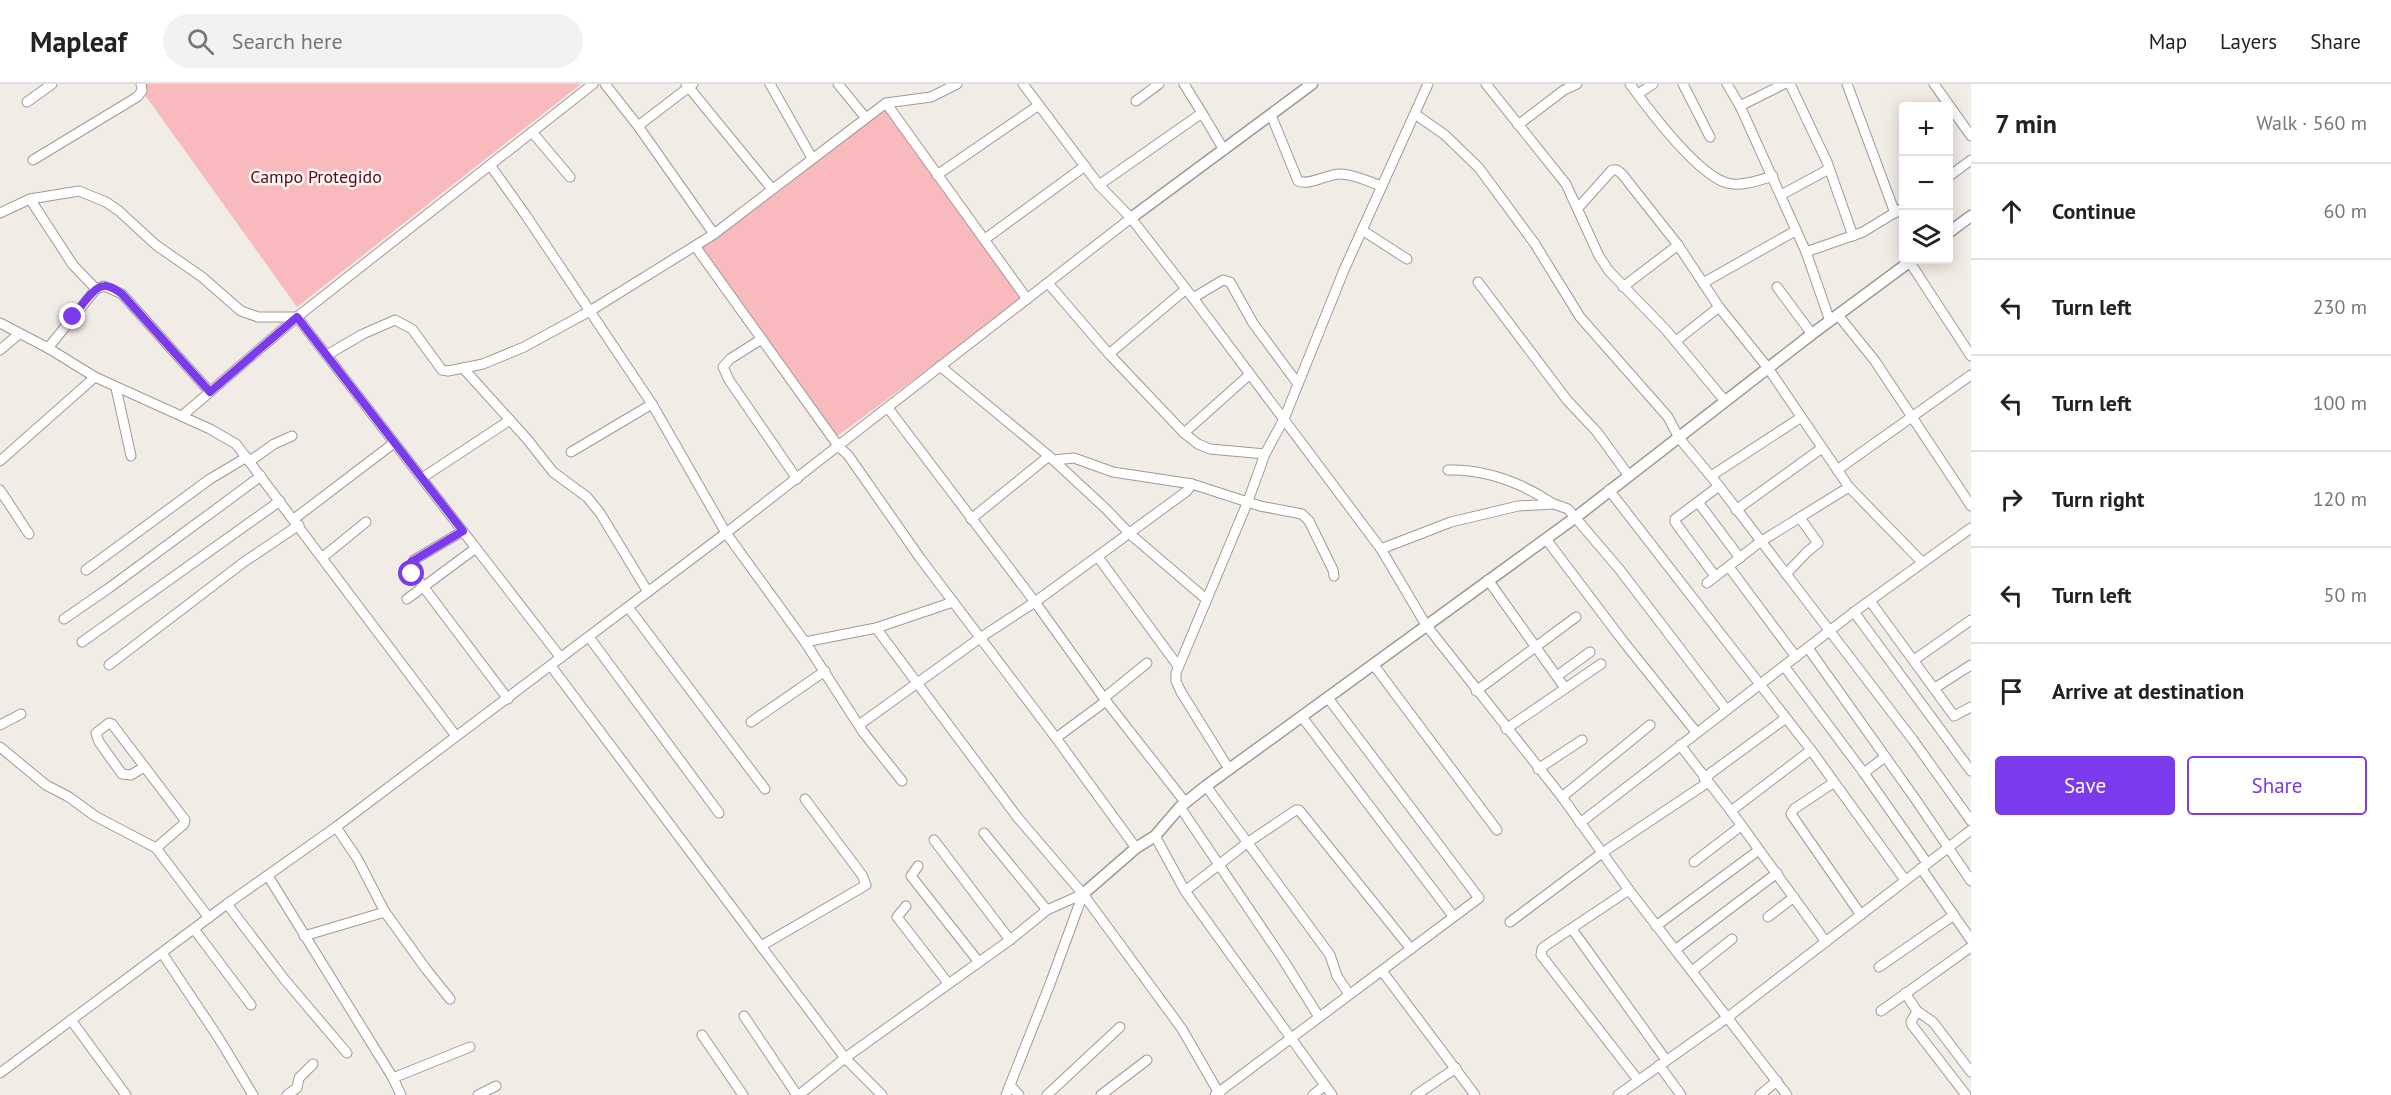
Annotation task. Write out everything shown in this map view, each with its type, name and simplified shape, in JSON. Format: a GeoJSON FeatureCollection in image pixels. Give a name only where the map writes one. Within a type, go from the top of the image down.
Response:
{"type":"FeatureCollection","features":[{"type":"Feature","properties":{"kind":"street"},"geometry":{"type":"LineString","coordinates":[[27,102],[52,84]]}},
{"type":"Feature","properties":{"kind":"street"},"geometry":{"type":"LineString","coordinates":[[33,160],[137,97],[142,91],[141,84]]}},
{"type":"Feature","properties":{"kind":"street"},"geometry":{"type":"LineString","coordinates":[[182,416],[297,317],[592,84]]}},
{"type":"Feature","properties":{"kind":"street"},"geometry":{"type":"LineString","coordinates":[[605,84],[638,126],[714,234]]}},
{"type":"Feature","properties":{"kind":"street"},"geometry":{"type":"LineString","coordinates":[[770,84],[812,158]]}},
{"type":"Feature","properties":{"kind":"street"},"geometry":{"type":"LineString","coordinates":[[838,84],[865,117]]}},
{"type":"Feature","properties":{"kind":"street"},"geometry":{"type":"LineString","coordinates":[[327,355],[363,334],[396,320],[412,329],[442,370],[448,371],[483,364],[524,347],[590,311],[714,234],[886,103],[931,97],[957,84]]}},
{"type":"Feature","properties":{"kind":"street"},"geometry":{"type":"LineString","coordinates":[[1023,84],[1099,184],[1131,218],[1193,298],[1381,549],[1426,625],[1562,797],[1656,926],[1787,1095]]}},
{"type":"Feature","properties":{"kind":"street"},"geometry":{"type":"LineString","coordinates":[[1136,101],[1159,84]]}},
{"type":"Feature","properties":{"kind":"street"},"geometry":{"type":"LineString","coordinates":[[1184,84],[1224,150]]}},
{"type":"Feature","properties":{"kind":"street"},"geometry":{"type":"LineString","coordinates":[[0,1073],[508,699],[839,447],[1131,218],[1271,115],[1298,89],[1312,84]]}},
{"type":"Feature","properties":{"kind":"street"},"geometry":{"type":"LineString","coordinates":[[1229,769],[1181,692],[1176,681],[1178,666],[1248,501],[1265,454],[1284,419],[1362,230],[1428,84]]}},
{"type":"Feature","properties":{"kind":"street"},"geometry":{"type":"LineString","coordinates":[[1486,84],[1566,184],[1599,256],[1623,287],[1676,341],[1725,401]]}},
{"type":"Feature","properties":{"kind":"street"},"geometry":{"type":"LineString","coordinates":[[1518,125],[1557,95],[1577,84]]}},
{"type":"Feature","properties":{"kind":"street"},"geometry":{"type":"LineString","coordinates":[[1630,84],[1670,136],[1716,178],[1737,184],[1773,176]]}},
{"type":"Feature","properties":{"kind":"street"},"geometry":{"type":"LineString","coordinates":[[1638,94],[1653,84]]}},
{"type":"Feature","properties":{"kind":"street"},"geometry":{"type":"LineString","coordinates":[[1683,84],[1710,137]]}},
{"type":"Feature","properties":{"kind":"street"},"geometry":{"type":"LineString","coordinates":[[1729,84],[1773,176],[1834,318],[1875,361],[1971,506]]}},
{"type":"Feature","properties":{"kind":"street"},"geometry":{"type":"LineString","coordinates":[[1740,106],[1784,84]]}},
{"type":"Feature","properties":{"kind":"street"},"geometry":{"type":"LineString","coordinates":[[1790,84],[1829,169],[1853,236]]}},
{"type":"Feature","properties":{"kind":"street"},"geometry":{"type":"LineString","coordinates":[[1847,84],[1895,213]]}},
{"type":"Feature","properties":{"kind":"street"},"geometry":{"type":"LineString","coordinates":[[1934,84],[1971,136]]}},
{"type":"Feature","properties":{"kind":"street"},"geometry":{"type":"LineString","coordinates":[[638,126],[689,85],[772,189]]}},
{"type":"Feature","properties":{"kind":"street"},"geometry":{"type":"LineString","coordinates":[[886,103],[1027,299]]}},
{"type":"Feature","properties":{"kind":"street"},"geometry":{"type":"LineString","coordinates":[[937,175],[1039,105]]}},
{"type":"Feature","properties":{"kind":"street"},"geometry":{"type":"LineString","coordinates":[[1099,184],[1202,113]]}},
{"type":"Feature","properties":{"kind":"street"},"geometry":{"type":"LineString","coordinates":[[1415,114],[1444,135],[1479,168],[1535,244],[1580,317],[1668,417],[1679,438],[1719,486],[1913,740],[1971,829],[1728,1017],[1618,1095]]}},
{"type":"Feature","properties":{"kind":"street"},"geometry":{"type":"LineString","coordinates":[[1271,115],[1298,181],[1305,183],[1337,174],[1382,186]]}},
{"type":"Feature","properties":{"kind":"street"},"geometry":{"type":"LineString","coordinates":[[532,132],[570,177]]}},
{"type":"Feature","properties":{"kind":"street"},"geometry":{"type":"LineString","coordinates":[[1953,173],[1971,160]]}},
{"type":"Feature","properties":{"kind":"street"},"geometry":{"type":"LineString","coordinates":[[490,165],[652,404],[726,533],[805,642],[859,725],[902,781]]}},
{"type":"Feature","properties":{"kind":"street"},"geometry":{"type":"LineString","coordinates":[[985,240],[1085,166]]}},
{"type":"Feature","properties":{"kind":"street"},"geometry":{"type":"LineString","coordinates":[[1781,195],[1829,169]]}},
{"type":"Feature","properties":{"kind":"street"},"geometry":{"type":"LineString","coordinates":[[1578,208],[1612,170],[1617,170],[1678,245],[1719,307],[1768,368],[1849,487],[1922,561]]}},
{"type":"Feature","properties":{"kind":"street"},"geometry":{"type":"LineString","coordinates":[[0,213],[30,199],[79,191],[106,202],[156,245],[202,277],[241,311],[258,317],[297,317]]}},
{"type":"Feature","properties":{"kind":"street"},"geometry":{"type":"LineString","coordinates":[[30,199],[73,265],[96,289]]}},
{"type":"Feature","properties":{"kind":"street"},"geometry":{"type":"LineString","coordinates":[[1806,252],[1853,236],[1900,210]]}},
{"type":"Feature","properties":{"kind":"street"},"geometry":{"type":"LineString","coordinates":[[1953,229],[1971,216]]}},
{"type":"Feature","properties":{"kind":"street"},"geometry":{"type":"LineString","coordinates":[[1362,230],[1407,259]]}},
{"type":"Feature","properties":{"kind":"street"},"geometry":{"type":"LineString","coordinates":[[1703,283],[1795,231]]}},
{"type":"Feature","properties":{"kind":"street"},"geometry":{"type":"LineString","coordinates":[[1623,287],[1678,245]]}},
{"type":"Feature","properties":{"kind":"street"},"geometry":{"type":"LineString","coordinates":[[695,246],[760,340],[839,447],[848,455],[953,602],[1136,848]]}},
{"type":"Feature","properties":{"kind":"street"},"geometry":{"type":"LineString","coordinates":[[744,1016],[798,1095],[845,1058],[1010,940],[1047,910],[1083,894],[1136,848],[1155,836],[1182,805],[1206,786],[1576,517],[1906,264]]}},
{"type":"Feature","properties":{"kind":"street"},"geometry":{"type":"LineString","coordinates":[[1914,264],[1971,356]]}},
{"type":"Feature","properties":{"kind":"street"},"geometry":{"type":"LineString","coordinates":[[1193,298],[1223,280],[1230,282],[1253,323],[1298,384]]}},
{"type":"Feature","properties":{"kind":"street"},"geometry":{"type":"LineString","coordinates":[[1478,282],[1567,400],[1597,432],[1629,476]]}},
{"type":"Feature","properties":{"kind":"street"},"geometry":{"type":"LineString","coordinates":[[1048,283],[1109,354],[1184,433],[1198,444],[1210,449],[1265,454]]}},
{"type":"Feature","properties":{"kind":"street"},"geometry":{"type":"LineString","coordinates":[[48,348],[96,289],[109,287],[122,294],[210,392]]}},
{"type":"Feature","properties":{"kind":"street"},"geometry":{"type":"LineString","coordinates":[[1777,287],[1812,334]]}},
{"type":"Feature","properties":{"kind":"street"},"geometry":{"type":"LineString","coordinates":[[1109,354],[1186,289]]}},
{"type":"Feature","properties":{"kind":"street"},"geometry":{"type":"LineString","coordinates":[[1676,341],[1719,307]]}},
{"type":"Feature","properties":{"kind":"street"},"geometry":{"type":"LineString","coordinates":[[297,317],[561,658]]}},
{"type":"Feature","properties":{"kind":"street"},"geometry":{"type":"LineString","coordinates":[[0,323],[48,348],[95,378],[229,439],[249,459],[456,736]]}},
{"type":"Feature","properties":{"kind":"street"},"geometry":{"type":"LineString","coordinates":[[0,350],[19,334]]}},
{"type":"Feature","properties":{"kind":"street"},"geometry":{"type":"LineString","coordinates":[[760,340],[725,362],[725,372],[797,479]]}},
{"type":"Feature","properties":{"kind":"street"},"geometry":{"type":"LineString","coordinates":[[940,366],[1051,458],[1130,534],[1206,599]]}},
{"type":"Feature","properties":{"kind":"street"},"geometry":{"type":"LineString","coordinates":[[463,368],[553,472],[587,497],[648,592]]}},
{"type":"Feature","properties":{"kind":"street"},"geometry":{"type":"LineString","coordinates":[[1184,433],[1249,375]]}},
{"type":"Feature","properties":{"kind":"street"},"geometry":{"type":"LineString","coordinates":[[1837,470],[1971,375]]}},
{"type":"Feature","properties":{"kind":"street"},"geometry":{"type":"LineString","coordinates":[[0,461],[95,378]]}},
{"type":"Feature","properties":{"kind":"street"},"geometry":{"type":"LineString","coordinates":[[116,388],[131,456]]}},
{"type":"Feature","properties":{"kind":"street"},"geometry":{"type":"LineString","coordinates":[[571,452],[652,404]]}},
{"type":"Feature","properties":{"kind":"street"},"geometry":{"type":"LineString","coordinates":[[888,408],[1035,602],[1182,805],[1217,864],[1282,958],[1319,1017]]}},
{"type":"Feature","properties":{"kind":"street"},"geometry":{"type":"LineString","coordinates":[[1711,476],[1800,418]]}},
{"type":"Feature","properties":{"kind":"street"},"geometry":{"type":"LineString","coordinates":[[422,478],[510,420]]}},
{"type":"Feature","properties":{"kind":"street"},"geometry":{"type":"LineString","coordinates":[[86,570],[210,479],[292,436]]}},
{"type":"Feature","properties":{"kind":"street"},"geometry":{"type":"LineString","coordinates":[[109,665],[297,522],[394,443]]}},
{"type":"Feature","properties":{"kind":"street"},"geometry":{"type":"LineString","coordinates":[[1736,510],[1822,448]]}},
{"type":"Feature","properties":{"kind":"street"},"geometry":{"type":"LineString","coordinates":[[971,519],[1051,458],[1074,458],[1113,472],[1192,484],[1260,506],[1304,515],[1309,521],[1334,576]]}},
{"type":"Feature","properties":{"kind":"street"},"geometry":{"type":"LineString","coordinates":[[1448,470],[1474,471],[1501,477],[1531,489],[1554,504],[1568,509],[1620,570],[1726,709]]}},
{"type":"Feature","properties":{"kind":"street"},"geometry":{"type":"LineString","coordinates":[[64,619],[261,476]]}},
{"type":"Feature","properties":{"kind":"street"},"geometry":{"type":"LineString","coordinates":[[859,725],[1130,534],[1187,491],[1192,484]]}},
{"type":"Feature","properties":{"kind":"street"},"geometry":{"type":"LineString","coordinates":[[1719,486],[1675,519],[1711,579],[1760,542],[1849,487]]}},
{"type":"Feature","properties":{"kind":"street"},"geometry":{"type":"LineString","coordinates":[[0,490],[29,534]]}},
{"type":"Feature","properties":{"kind":"street"},"geometry":{"type":"LineString","coordinates":[[1609,490],[1811,750],[1905,880]]}},
{"type":"Feature","properties":{"kind":"street"},"geometry":{"type":"LineString","coordinates":[[82,642],[280,501]]}},
{"type":"Feature","properties":{"kind":"street"},"geometry":{"type":"LineString","coordinates":[[1698,502],[1740,558]]}},
{"type":"Feature","properties":{"kind":"street"},"geometry":{"type":"LineString","coordinates":[[1381,549],[1451,522],[1518,506],[1554,504]]}},
{"type":"Feature","properties":{"kind":"street"},"geometry":{"type":"LineString","coordinates":[[1786,574],[1818,543],[1800,518]]}},
{"type":"Feature","properties":{"kind":"street"},"geometry":{"type":"LineString","coordinates":[[323,557],[366,522]]}},
{"type":"Feature","properties":{"kind":"street"},"geometry":{"type":"LineString","coordinates":[[1580,823],[1854,612],[1971,528]]}},
{"type":"Feature","properties":{"kind":"street"},"geometry":{"type":"LineString","coordinates":[[463,531],[411,562],[410,569],[508,699]]}},
{"type":"Feature","properties":{"kind":"street"},"geometry":{"type":"LineString","coordinates":[[1546,539],[1696,732]]}},
{"type":"Feature","properties":{"kind":"street"},"geometry":{"type":"LineString","coordinates":[[407,599],[476,548]]}},
{"type":"Feature","properties":{"kind":"street"},"geometry":{"type":"LineString","coordinates":[[1098,557],[1178,666]]}},
{"type":"Feature","properties":{"kind":"street"},"geometry":{"type":"LineString","coordinates":[[1729,567],[1797,657]]}},
{"type":"Feature","properties":{"kind":"street"},"geometry":{"type":"LineString","coordinates":[[1488,580],[1565,688]]}},
{"type":"Feature","properties":{"kind":"street"},"geometry":{"type":"LineString","coordinates":[[1870,601],[1955,717],[1971,707]]}},
{"type":"Feature","properties":{"kind":"street"},"geometry":{"type":"LineString","coordinates":[[805,642],[876,628],[953,602]]}},
{"type":"Feature","properties":{"kind":"street"},"geometry":{"type":"LineString","coordinates":[[627,607],[765,789]]}},
{"type":"Feature","properties":{"kind":"street"},"geometry":{"type":"LineString","coordinates":[[1854,612],[1971,771]]}},
{"type":"Feature","properties":{"kind":"street"},"geometry":{"type":"LineString","coordinates":[[1476,691],[1576,617]]}},
{"type":"Feature","properties":{"kind":"street"},"geometry":{"type":"LineString","coordinates":[[1914,660],[1971,620]]}},
{"type":"Feature","properties":{"kind":"street"},"geometry":{"type":"LineString","coordinates":[[876,628],[1011,809],[1083,894],[1182,1029],[1218,1094],[1479,898],[1328,698]]}},
{"type":"Feature","properties":{"kind":"street"},"geometry":{"type":"LineString","coordinates":[[588,637],[719,813]]}},
{"type":"Feature","properties":{"kind":"street"},"geometry":{"type":"LineString","coordinates":[[1808,648],[1971,881]]}},
{"type":"Feature","properties":{"kind":"street"},"geometry":{"type":"LineString","coordinates":[[1557,676],[1590,652]]}},
{"type":"Feature","properties":{"kind":"street"},"geometry":{"type":"LineString","coordinates":[[1056,738],[1105,700],[1147,663]]}},
{"type":"Feature","properties":{"kind":"street"},"geometry":{"type":"LineString","coordinates":[[1373,664],[1497,830]]}},
{"type":"Feature","properties":{"kind":"street"},"geometry":{"type":"LineString","coordinates":[[1506,729],[1601,664]]}},
{"type":"Feature","properties":{"kind":"street"},"geometry":{"type":"LineString","coordinates":[[1935,688],[1971,664]]}},
{"type":"Feature","properties":{"kind":"street"},"geometry":{"type":"LineString","coordinates":[[551,666],[845,1058],[882,1095]]}},
{"type":"Feature","properties":{"kind":"street"},"geometry":{"type":"LineString","coordinates":[[1784,666],[1864,773],[1971,940]]}},
{"type":"Feature","properties":{"kind":"street"},"geometry":{"type":"LineString","coordinates":[[751,722],[825,671]]}},
{"type":"Feature","properties":{"kind":"street"},"geometry":{"type":"LineString","coordinates":[[0,725],[21,714]]}},
{"type":"Feature","properties":{"kind":"street"},"geometry":{"type":"LineString","coordinates":[[1302,717],[1450,912]]}},
{"type":"Feature","properties":{"kind":"street"},"geometry":{"type":"LineString","coordinates":[[1510,922],[1602,853],[1706,780],[1786,718]]}},
{"type":"Feature","properties":{"kind":"street"},"geometry":{"type":"LineString","coordinates":[[144,767],[131,775],[122,774],[99,742],[96,733],[109,723],[112,724],[185,820],[184,824],[156,848]]}},
{"type":"Feature","properties":{"kind":"street"},"geometry":{"type":"LineString","coordinates":[[1562,797],[1650,725]]}},
{"type":"Feature","properties":{"kind":"street"},"geometry":{"type":"LineString","coordinates":[[1538,769],[1582,740]]}},
{"type":"Feature","properties":{"kind":"street"},"geometry":{"type":"LineString","coordinates":[[1680,745],[1826,942]]}},
{"type":"Feature","properties":{"kind":"street"},"geometry":{"type":"LineString","coordinates":[[0,747],[46,785],[69,797],[95,816],[156,848],[209,918]]}},
{"type":"Feature","properties":{"kind":"street"},"geometry":{"type":"LineString","coordinates":[[1731,811],[1811,750]]}},
{"type":"Feature","properties":{"kind":"street"},"geometry":{"type":"LineString","coordinates":[[1864,773],[1885,757]]}},
{"type":"Feature","properties":{"kind":"street"},"geometry":{"type":"LineString","coordinates":[[1833,783],[1794,809],[1791,814],[1861,915]]}},
{"type":"Feature","properties":{"kind":"street"},"geometry":{"type":"LineString","coordinates":[[1206,786],[1330,955],[1337,975],[1349,994]]}},
{"type":"Feature","properties":{"kind":"street"},"geometry":{"type":"LineString","coordinates":[[761,946],[866,885],[866,881],[851,859],[805,800]]}},
{"type":"Feature","properties":{"kind":"street"},"geometry":{"type":"LineString","coordinates":[[1185,891],[1217,864],[1299,810],[1411,949]]}},
{"type":"Feature","properties":{"kind":"street"},"geometry":{"type":"LineString","coordinates":[[1694,862],[1741,826]]}},
{"type":"Feature","properties":{"kind":"street"},"geometry":{"type":"LineString","coordinates":[[336,827],[357,858],[385,912],[450,999]]}},
{"type":"Feature","properties":{"kind":"street"},"geometry":{"type":"LineString","coordinates":[[984,833],[1047,910]]}},
{"type":"Feature","properties":{"kind":"street"},"geometry":{"type":"LineString","coordinates":[[1155,836],[1185,891],[1289,1039],[1332,1095]]}},
{"type":"Feature","properties":{"kind":"street"},"geometry":{"type":"LineString","coordinates":[[934,840],[1010,940]]}},
{"type":"Feature","properties":{"kind":"street"},"geometry":{"type":"LineString","coordinates":[[1656,926],[1759,850]]}},
{"type":"Feature","properties":{"kind":"street"},"geometry":{"type":"LineString","coordinates":[[918,866],[911,876],[978,961]]}},
{"type":"Feature","properties":{"kind":"street"},"geometry":{"type":"LineString","coordinates":[[1675,950],[1777,873]]}},
{"type":"Feature","properties":{"kind":"street"},"geometry":{"type":"LineString","coordinates":[[268,876],[303,936],[393,1078],[401,1095]]}},
{"type":"Feature","properties":{"kind":"street"},"geometry":{"type":"LineString","coordinates":[[1629,890],[1545,946],[1541,955],[1638,1080]]}},
{"type":"Feature","properties":{"kind":"street"},"geometry":{"type":"LineString","coordinates":[[1006,1095],[1083,894]]}},
{"type":"Feature","properties":{"kind":"street"},"geometry":{"type":"LineString","coordinates":[[1767,918],[1794,897]]}},
{"type":"Feature","properties":{"kind":"street"},"geometry":{"type":"LineString","coordinates":[[227,904],[285,980],[347,1053]]}},
{"type":"Feature","properties":{"kind":"street"},"geometry":{"type":"LineString","coordinates":[[906,906],[897,917],[948,983]]}},
{"type":"Feature","properties":{"kind":"street"},"geometry":{"type":"LineString","coordinates":[[303,936],[385,912]]}},
{"type":"Feature","properties":{"kind":"street"},"geometry":{"type":"LineString","coordinates":[[1879,967],[1954,915]]}},
{"type":"Feature","properties":{"kind":"street"},"geometry":{"type":"LineString","coordinates":[[194,929],[251,1005]]}},
{"type":"Feature","properties":{"kind":"street"},"geometry":{"type":"LineString","coordinates":[[1572,929],[1662,1062],[1681,1095]]}},
{"type":"Feature","properties":{"kind":"street"},"geometry":{"type":"LineString","coordinates":[[1692,971],[1732,939]]}},
{"type":"Feature","properties":{"kind":"street"},"geometry":{"type":"LineString","coordinates":[[1881,1011],[1971,947]]}},
{"type":"Feature","properties":{"kind":"street"},"geometry":{"type":"LineString","coordinates":[[162,953],[218,1037],[253,1095]]}},
{"type":"Feature","properties":{"kind":"street"},"geometry":{"type":"LineString","coordinates":[[1382,970],[1475,1095]]}},
{"type":"Feature","properties":{"kind":"street"},"geometry":{"type":"LineString","coordinates":[[1905,993],[1917,1011],[1933,1022],[1971,1072]]}},
{"type":"Feature","properties":{"kind":"street"},"geometry":{"type":"LineString","coordinates":[[1917,1011],[1911,1022],[1912,1025],[1966,1095]]}},
{"type":"Feature","properties":{"kind":"street"},"geometry":{"type":"LineString","coordinates":[[71,1020],[126,1095]]}},
{"type":"Feature","properties":{"kind":"street"},"geometry":{"type":"LineString","coordinates":[[1047,1095],[1120,1028]]}},
{"type":"Feature","properties":{"kind":"street"},"geometry":{"type":"LineString","coordinates":[[702,1035],[743,1095]]}},
{"type":"Feature","properties":{"kind":"street"},"geometry":{"type":"LineString","coordinates":[[393,1078],[470,1047]]}},
{"type":"Feature","properties":{"kind":"street"},"geometry":{"type":"LineString","coordinates":[[1101,1095],[1147,1060]]}},
{"type":"Feature","properties":{"kind":"street"},"geometry":{"type":"LineString","coordinates":[[287,1095],[297,1088],[299,1078],[313,1064]]}},
{"type":"Feature","properties":{"kind":"street"},"geometry":{"type":"LineString","coordinates":[[1422,1093],[1456,1068]]}},
{"type":"Feature","properties":{"kind":"street"},"geometry":{"type":"LineString","coordinates":[[1760,1095],[1777,1081]]}},
{"type":"Feature","properties":{"kind":"street"},"geometry":{"type":"LineString","coordinates":[[1010,1085],[1019,1095]]}},
{"type":"Feature","properties":{"kind":"street"},"geometry":{"type":"LineString","coordinates":[[478,1095],[496,1086]]}},
{"type":"Feature","properties":{"kind":"street"},"geometry":{"type":"LineString","coordinates":[[1313,1095],[1324,1086]]}},
{"type":"Feature","properties":{"kind":"green space","name":"Campo Protegido"},"geometry":{"type":"Polygon","coordinates":[[[137,84],[581,84],[297,307],[137,84]]]}},
{"type":"Feature","properties":{"kind":"green space"},"geometry":{"type":"Polygon","coordinates":[[[889,104],[1028,295],[836,437],[699,243],[889,104]]]}},
{"type":"Feature","properties":{"kind":"route"},"geometry":{"type":"LineString","coordinates":[[73,317],[96,289],[104,286],[114,288],[122,294],[210,392],[297,317],[463,531],[411,562],[409,566],[412,574]]}}]}
